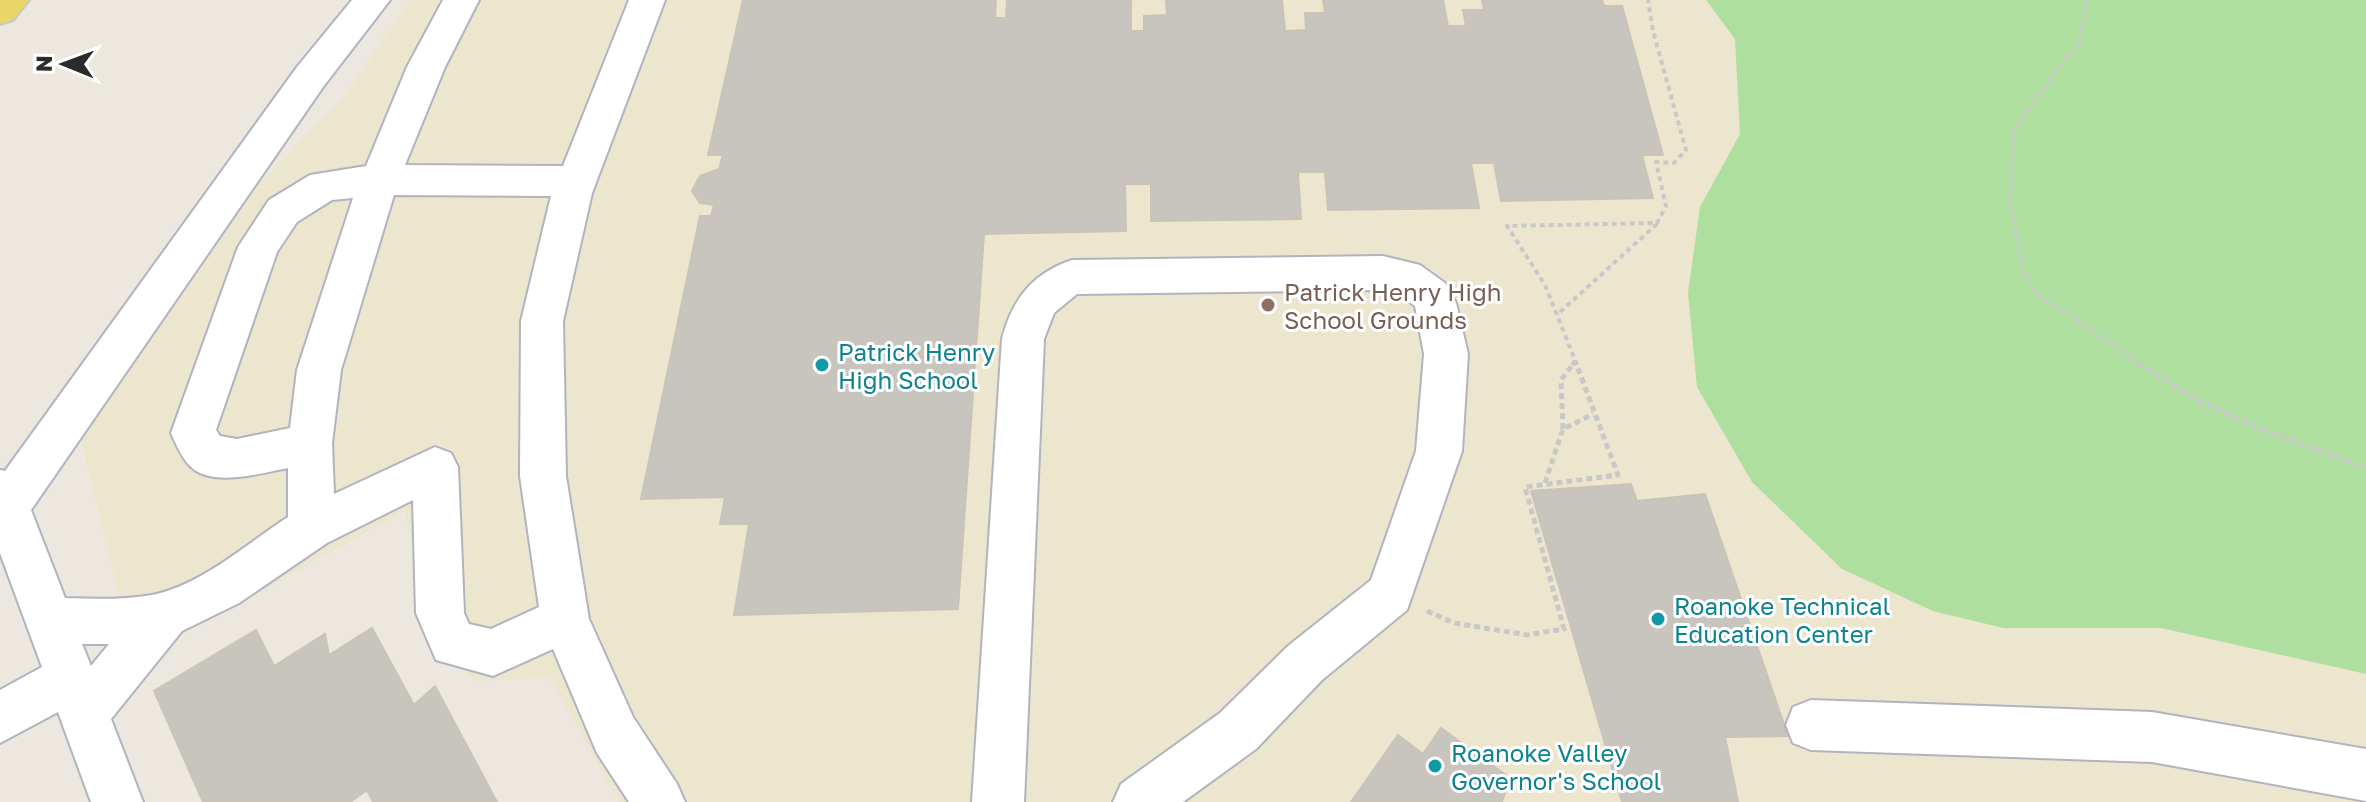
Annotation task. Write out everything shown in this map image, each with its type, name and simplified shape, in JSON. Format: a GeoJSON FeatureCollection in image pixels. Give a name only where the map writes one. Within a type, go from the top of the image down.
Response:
{"type":"FeatureCollection","features":[{"type":"Feature","properties":{"kind":"main road"},"geometry":{"type":"LineString","coordinates":[[0,11],[11,0]]}},
{"type":"Feature","properties":{"kind":"street"},"geometry":{"type":"LineString","coordinates":[[117,802],[3,499],[310,77],[372,0]]}},
{"type":"Feature","properties":{"kind":"street"},"geometry":{"type":"LineString","coordinates":[[311,528],[310,443],[319,370],[380,180],[426,67],[461,0]]}},
{"type":"Feature","properties":{"kind":"street"},"geometry":{"type":"LineString","coordinates":[[647,0],[576,181],[542,321],[543,476],[565,619],[615,735],[659,802]]}},
{"type":"Feature","properties":{"kind":"street"},"geometry":{"type":"LineString","coordinates":[[310,443],[237,459],[207,454],[193,433],[258,247],[283,211],[324,186],[380,180],[576,181]]}},
{"type":"Feature","properties":{"kind":"street"},"geometry":{"type":"LineString","coordinates":[[998,802],[1023,339],[1026,321],[1038,301],[1055,285],[1072,277],[1383,273],[1405,277],[1423,287],[1435,303],[1446,354],[1439,451],[1390,594],[1305,663],[1238,731],[1139,802]]}},
{"type":"Feature","properties":{"kind":"street"},"geometry":{"type":"LineString","coordinates":[[0,718],[76,696],[165,614],[215,590],[311,528],[435,467],[440,613],[453,644],[493,653],[565,619]]}},
{"type":"Feature","properties":{"kind":"street"},"geometry":{"type":"LineString","coordinates":[[48,621],[113,621],[165,614]]}},
{"type":"Feature","properties":{"kind":"street"},"geometry":{"type":"LineString","coordinates":[[1811,725],[2152,737],[2366,775]]}},
{"type":"Feature","properties":{"kind":"path"},"geometry":{"type":"LineString","coordinates":[[1560,312],[1657,223],[1666,206],[1656,162],[1674,163],[1686,150],[1653,31],[1648,0]]}},
{"type":"Feature","properties":{"kind":"path"},"geometry":{"type":"LineString","coordinates":[[2087,0],[2079,47],[2063,60],[2014,131],[2010,201],[2023,270],[2040,298],[2065,311],[2105,342],[2194,398],[2251,425],[2366,468]]}},
{"type":"Feature","properties":{"kind":"path"},"geometry":{"type":"LineString","coordinates":[[1390,594],[1454,623],[1527,635],[1564,629],[1525,487],[1618,475],[1593,414],[1560,312],[1534,264],[1507,226],[1657,223]]}},
{"type":"Feature","properties":{"kind":"path"},"geometry":{"type":"LineString","coordinates":[[1545,483],[1563,429],[1561,380],[1576,360]]}},
{"type":"Feature","properties":{"kind":"path"},"geometry":{"type":"LineString","coordinates":[[1563,429],[1593,414]]}},
{"type":"Feature","properties":{"kind":"shaded area","name":"Patrick Henry High School Grounds"},"geometry":{"type":"Polygon","coordinates":[[[410,0],[2366,0],[2366,802],[619,802],[550,678],[475,681],[432,638],[405,511],[135,661],[78,429],[262,181],[343,99],[410,0]]]}},
{"type":"Feature","properties":{"kind":"green space"},"geometry":{"type":"Polygon","coordinates":[[[1706,0],[2366,0],[2366,674],[2161,628],[2003,628],[1933,611],[1842,569],[1752,482],[1697,387],[1688,293],[1700,207],[1740,134],[1735,39],[1706,0]]]}},
{"type":"Feature","properties":{"kind":"building","name":"Patrick Henry High School"},"geometry":{"type":"Polygon","coordinates":[[[743,0],[996,0],[995,18],[1006,18],[1007,0],[1131,0],[1131,31],[1144,31],[1144,16],[1167,15],[1166,0],[1282,0],[1285,31],[1306,30],[1305,13],[1325,13],[1323,0],[1443,0],[1448,26],[1466,26],[1463,10],[1484,10],[1482,0],[1602,0],[1604,6],[1622,6],[1663,155],[1642,155],[1653,198],[1501,201],[1494,163],[1471,163],[1479,208],[1328,210],[1325,172],[1298,172],[1301,219],[1151,221],[1151,184],[1125,184],[1126,231],[984,234],[958,609],[734,615],[749,524],[720,524],[725,497],[641,499],[700,216],[711,216],[714,205],[700,203],[692,191],[700,176],[719,169],[723,155],[708,155],[743,0]]]}},
{"type":"Feature","properties":{"kind":"building","name":"Roanoke Technical Education Center"},"geometry":{"type":"Polygon","coordinates":[[[1631,484],[1637,501],[1705,494],[1788,736],[1725,737],[1738,802],[1622,802],[1531,491],[1631,484]]]}},
{"type":"Feature","properties":{"kind":"building"},"geometry":{"type":"Polygon","coordinates":[[[372,628],[414,705],[435,686],[497,802],[373,802],[367,790],[350,802],[203,802],[154,691],[256,630],[274,666],[325,634],[329,655],[372,628]]]}},
{"type":"Feature","properties":{"kind":"building","name":"Roanoke Valley Governor's School"},"geometry":{"type":"Polygon","coordinates":[[[1441,728],[1510,778],[1502,802],[1351,802],[1398,735],[1423,754],[1441,728]]]}},
{"type":"Feature","properties":{"kind":"place","name":"Patrick Henry High School Grounds"},"geometry":{"type":"Point","coordinates":[1268,305]}},
{"type":"Feature","properties":{"kind":"place","name":"Patrick Henry High School"},"geometry":{"type":"Point","coordinates":[822,365]}},
{"type":"Feature","properties":{"kind":"place","name":"Roanoke Technical Education Center"},"geometry":{"type":"Point","coordinates":[1658,619]}},
{"type":"Feature","properties":{"kind":"place","name":"Roanoke Valley Governor's School"},"geometry":{"type":"Point","coordinates":[1435,766]}}]}
